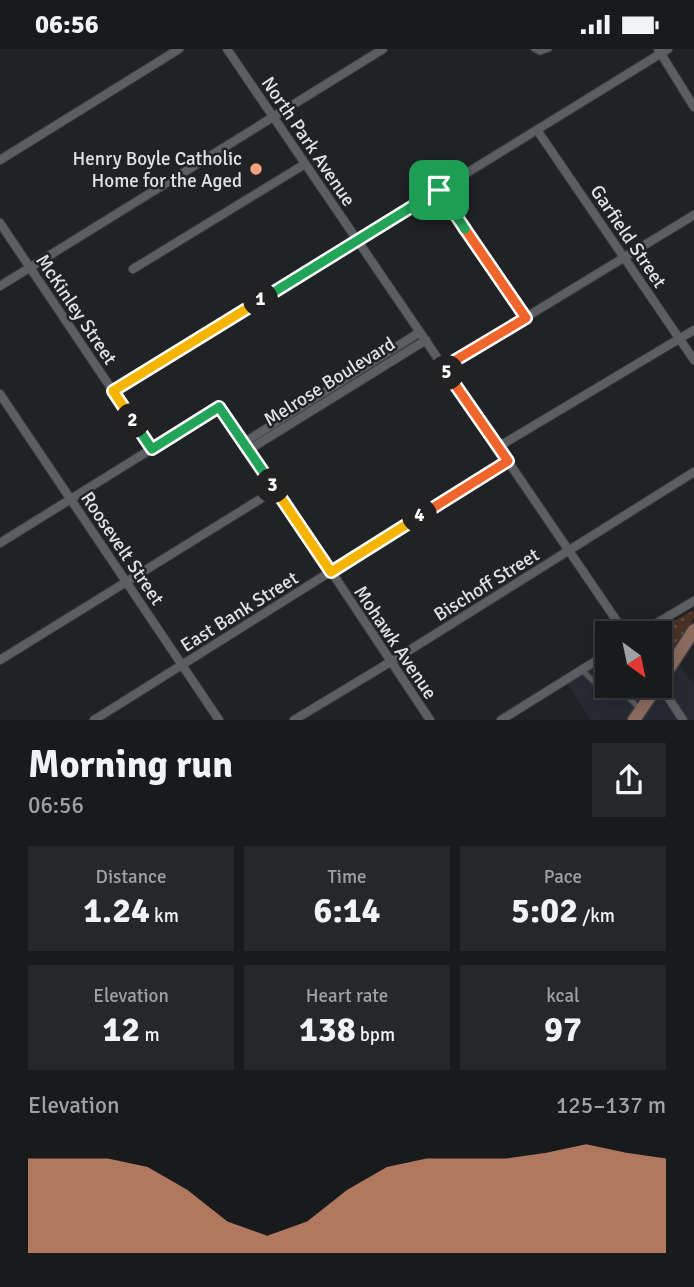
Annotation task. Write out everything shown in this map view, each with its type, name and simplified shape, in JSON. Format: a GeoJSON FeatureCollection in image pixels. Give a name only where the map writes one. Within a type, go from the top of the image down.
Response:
{"type":"FeatureCollection","features":[{"type":"Feature","properties":{"kind":"main road"},"geometry":{"type":"LineString","coordinates":[[672,664],[694,630]]}},
{"type":"Feature","properties":{"kind":"main road"},"geometry":{"type":"LineString","coordinates":[[637,715],[649,698]]}},
{"type":"Feature","properties":{"kind":"street"},"geometry":{"type":"LineString","coordinates":[[0,160],[179,49]]}},
{"type":"Feature","properties":{"kind":"street","name":"North Park Avenue"},"geometry":{"type":"LineString","coordinates":[[227,49],[617,621]]}},
{"type":"Feature","properties":{"kind":"street"},"geometry":{"type":"LineString","coordinates":[[0,286],[383,49]]}},
{"type":"Feature","properties":{"kind":"street"},"geometry":{"type":"LineString","coordinates":[[113,391],[662,51],[694,107]]}},
{"type":"Feature","properties":{"kind":"street","name":"Garfield Street"},"geometry":{"type":"LineString","coordinates":[[537,130],[694,360]]}},
{"type":"Feature","properties":{"kind":"street"},"geometry":{"type":"LineString","coordinates":[[133,269],[305,164]]}},
{"type":"Feature","properties":{"kind":"street"},"geometry":{"type":"LineString","coordinates":[[439,190],[526,318]]}},
{"type":"Feature","properties":{"kind":"street"},"geometry":{"type":"LineString","coordinates":[[444,367],[694,215]]}},
{"type":"Feature","properties":{"kind":"street","name":"McKinley Street"},"geometry":{"type":"LineString","coordinates":[[0,223],[152,449]]}},
{"type":"Feature","properties":{"kind":"street"},"geometry":{"type":"LineString","coordinates":[[498,447],[694,330]]}},
{"type":"Feature","properties":{"kind":"street","name":"Melrose Boulevard"},"geometry":{"type":"LineString","coordinates":[[247,446],[423,336]]}},
{"type":"Feature","properties":{"kind":"street","name":"Roosevelt Street"},"geometry":{"type":"LineString","coordinates":[[0,394],[219,720]]}},
{"type":"Feature","properties":{"kind":"street","name":"Mohawk Avenue"},"geometry":{"type":"LineString","coordinates":[[152,449],[219,407],[430,720]]}},
{"type":"Feature","properties":{"kind":"street"},"geometry":{"type":"LineString","coordinates":[[0,543],[152,449]]}},
{"type":"Feature","properties":{"kind":"street","name":"East Bank Street"},"geometry":{"type":"LineString","coordinates":[[94,720],[508,461]]}},
{"type":"Feature","properties":{"kind":"street","name":"Bischoff Street"},"geometry":{"type":"LineString","coordinates":[[294,720],[694,472]]}},
{"type":"Feature","properties":{"kind":"street"},"geometry":{"type":"LineString","coordinates":[[0,660],[275,490]]}},
{"type":"Feature","properties":{"kind":"street"},"geometry":{"type":"LineString","coordinates":[[660,621],[694,601]]}},
{"type":"Feature","properties":{"kind":"street"},"geometry":{"type":"LineString","coordinates":[[501,720],[595,662]]}},
{"type":"Feature","properties":{"kind":"street"},"geometry":{"type":"LineString","coordinates":[[668,698],[683,720]]}},
{"type":"Feature","properties":{"kind":"lane"},"geometry":{"type":"LineString","coordinates":[[534,49],[540,52],[549,49]]}},
{"type":"Feature","properties":{"kind":"lane"},"geometry":{"type":"LineString","coordinates":[[582,670],[595,683]]}},
{"type":"Feature","properties":{"kind":"lane"},"geometry":{"type":"LineString","coordinates":[[628,698],[637,715]]}},
{"type":"Feature","properties":{"kind":"shaded area"},"geometry":{"type":"Polygon","coordinates":[[[694,610],[694,618],[672,650],[672,622],[694,610]]]}},
{"type":"Feature","properties":{"kind":"shaded area"},"geometry":{"type":"Polygon","coordinates":[[[675,658],[694,684],[694,720],[591,720],[565,680],[595,661],[595,698],[672,698],[672,664],[675,658]]]}},
{"type":"Feature","properties":{"kind":"place","name":"Henry Boyle Catholic Home for the Aged"},"geometry":{"type":"Point","coordinates":[256,169]}},
{"type":"Feature","properties":{"kind":"route"},"geometry":{"type":"LineString","coordinates":[[439,190],[526,318],[444,367],[508,461],[331,572],[219,407],[152,449],[113,391],[439,190]]}}]}
